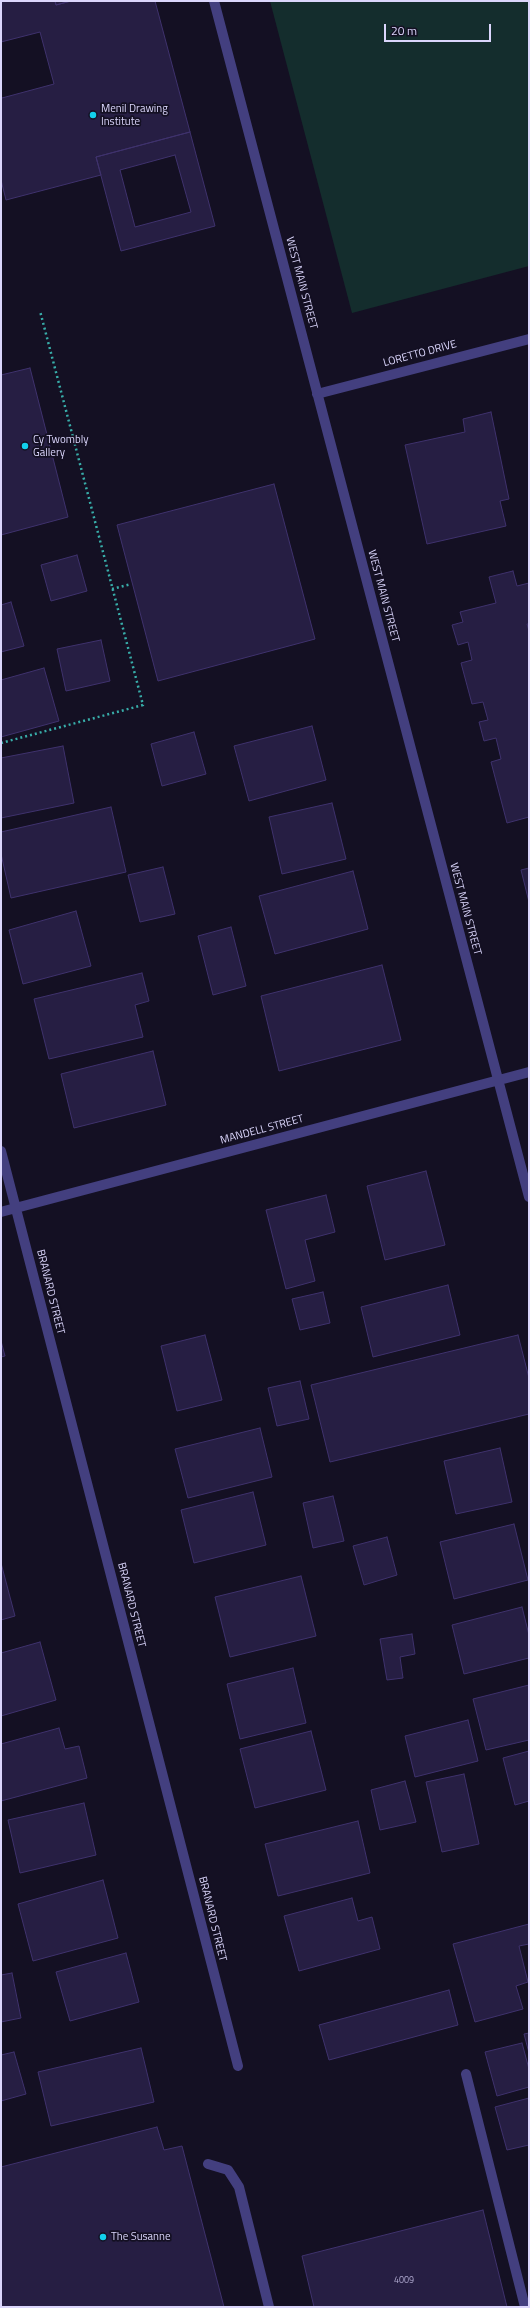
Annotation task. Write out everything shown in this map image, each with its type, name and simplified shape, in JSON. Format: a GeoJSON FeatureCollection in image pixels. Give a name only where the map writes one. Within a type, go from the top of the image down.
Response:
{"type":"FeatureCollection","features":[{"type":"Feature","properties":{"kind":"street","name":"WEST MAIN STREET"},"geometry":{"type":"LineString","coordinates":[[214,1],[498,1081],[527,1182],[529,1197]]}},
{"type":"Feature","properties":{"kind":"street","name":"LORETTO DRIVE"},"geometry":{"type":"LineString","coordinates":[[317,394],[529,338]]}},
{"type":"Feature","properties":{"kind":"street","name":"MANDELL STREET"},"geometry":{"type":"LineString","coordinates":[[1,1212],[529,1072]]}},
{"type":"Feature","properties":{"kind":"street","name":"BRANARD STREET"},"geometry":{"type":"LineString","coordinates":[[1,1151],[238,2066]]}},
{"type":"Feature","properties":{"kind":"street"},"geometry":{"type":"LineString","coordinates":[[466,2074],[525,2307]]}},
{"type":"Feature","properties":{"kind":"street"},"geometry":{"type":"LineString","coordinates":[[208,2164],[228,2170],[239,2187],[269,2307]]}},
{"type":"Feature","properties":{"kind":"path"},"geometry":{"type":"LineString","coordinates":[[1,743],[143,705],[40,312]]}},
{"type":"Feature","properties":{"kind":"path"},"geometry":{"type":"LineString","coordinates":[[112,589],[131,584]]}},
{"type":"Feature","properties":{"kind":"green space"},"geometry":{"type":"Polygon","coordinates":[[[270,1],[529,1],[529,266],[352,313],[270,1]]]}},
{"type":"Feature","properties":{"kind":"building","name":"Menil Drawing Institute"},"geometry":{"type":"Polygon","coordinates":[[[1,1],[55,1],[56,5],[71,1],[155,1],[190,132],[96,157],[101,175],[6,200],[1,180],[1,96],[2,98],[54,84],[40,32],[1,42],[1,1]]]}},
{"type":"Feature","properties":{"kind":"building"},"geometry":{"type":"Polygon","coordinates":[[[55,1],[71,1],[56,5],[55,1]]]}},
{"type":"Feature","properties":{"kind":"building"},"geometry":{"type":"Polygon","coordinates":[[[190,132],[215,226],[121,251],[96,157],[190,132]],[[175,155],[120,170],[135,227],[191,212],[175,155]]]}},
{"type":"Feature","properties":{"kind":"building","name":"Cy Twombly Gallery"},"geometry":{"type":"Polygon","coordinates":[[[30,368],[68,517],[1,535],[1,375],[30,368]]]}},
{"type":"Feature","properties":{"kind":"building"},"geometry":{"type":"Polygon","coordinates":[[[491,412],[509,499],[500,501],[506,526],[427,544],[405,445],[465,432],[463,419],[491,412]]]}},
{"type":"Feature","properties":{"kind":"building"},"geometry":{"type":"Polygon","coordinates":[[[274,484],[315,639],[158,681],[117,525],[274,484]]]}},
{"type":"Feature","properties":{"kind":"building"},"geometry":{"type":"Polygon","coordinates":[[[77,555],[87,591],[51,601],[41,565],[77,555]]]}},
{"type":"Feature","properties":{"kind":"building"},"geometry":{"type":"Polygon","coordinates":[[[513,571],[517,586],[529,583],[529,624],[527,624],[529,631],[529,817],[507,823],[491,762],[501,759],[496,738],[484,741],[479,722],[488,720],[483,702],[472,704],[461,663],[472,660],[468,642],[458,645],[452,625],[463,622],[460,612],[496,603],[489,577],[513,571]]]}},
{"type":"Feature","properties":{"kind":"building"},"geometry":{"type":"Polygon","coordinates":[[[11,602],[24,646],[1,652],[1,605],[11,602]]]}},
{"type":"Feature","properties":{"kind":"building"},"geometry":{"type":"Polygon","coordinates":[[[101,640],[110,681],[66,691],[57,649],[101,640]]]}},
{"type":"Feature","properties":{"kind":"building"},"geometry":{"type":"Polygon","coordinates":[[[44,668],[59,721],[1,737],[1,680],[44,668]]]}},
{"type":"Feature","properties":{"kind":"building"},"geometry":{"type":"Polygon","coordinates":[[[312,726],[326,780],[249,801],[234,746],[312,726]]]}},
{"type":"Feature","properties":{"kind":"building"},"geometry":{"type":"Polygon","coordinates":[[[194,732],[206,774],[162,786],[151,744],[194,732]]]}},
{"type":"Feature","properties":{"kind":"building"},"geometry":{"type":"Polygon","coordinates":[[[63,746],[74,803],[1,818],[1,758],[63,746]]]}},
{"type":"Feature","properties":{"kind":"building"},"geometry":{"type":"Polygon","coordinates":[[[332,803],[346,859],[282,874],[269,817],[332,803]]]}},
{"type":"Feature","properties":{"kind":"building"},"geometry":{"type":"Polygon","coordinates":[[[111,807],[126,872],[11,898],[1,854],[1,832],[111,807]]]}},
{"type":"Feature","properties":{"kind":"building"},"geometry":{"type":"Polygon","coordinates":[[[163,867],[175,914],[140,922],[128,875],[163,867]]]}},
{"type":"Feature","properties":{"kind":"building"},"geometry":{"type":"Polygon","coordinates":[[[529,868],[529,902],[521,870],[529,868]]]}},
{"type":"Feature","properties":{"kind":"building"},"geometry":{"type":"Polygon","coordinates":[[[353,871],[368,929],[275,954],[259,896],[353,871]]]}},
{"type":"Feature","properties":{"kind":"building"},"geometry":{"type":"Polygon","coordinates":[[[76,911],[91,966],[23,984],[9,930],[76,911]]]}},
{"type":"Feature","properties":{"kind":"building"},"geometry":{"type":"Polygon","coordinates":[[[231,927],[246,986],[213,995],[198,936],[231,927]]]}},
{"type":"Feature","properties":{"kind":"building"},"geometry":{"type":"Polygon","coordinates":[[[382,965],[401,1040],[279,1071],[261,996],[382,965]]]}},
{"type":"Feature","properties":{"kind":"building"},"geometry":{"type":"Polygon","coordinates":[[[142,973],[149,1001],[135,1005],[143,1037],[49,1059],[34,999],[142,973]]]}},
{"type":"Feature","properties":{"kind":"building"},"geometry":{"type":"Polygon","coordinates":[[[153,1051],[166,1105],[74,1128],[61,1074],[153,1051]]]}},
{"type":"Feature","properties":{"kind":"building"},"geometry":{"type":"Polygon","coordinates":[[[426,1171],[445,1245],[385,1260],[367,1186],[426,1171]]]}},
{"type":"Feature","properties":{"kind":"building"},"geometry":{"type":"Polygon","coordinates":[[[326,1195],[335,1232],[305,1240],[315,1281],[286,1289],[266,1210],[326,1195]]]}},
{"type":"Feature","properties":{"kind":"building"},"geometry":{"type":"Polygon","coordinates":[[[448,1285],[460,1335],[373,1357],[361,1307],[448,1285]]]}},
{"type":"Feature","properties":{"kind":"building"},"geometry":{"type":"Polygon","coordinates":[[[323,1292],[330,1323],[300,1330],[292,1299],[323,1292]]]}},
{"type":"Feature","properties":{"kind":"building"},"geometry":{"type":"Polygon","coordinates":[[[205,1335],[222,1400],[177,1411],[161,1346],[205,1335]]]}},
{"type":"Feature","properties":{"kind":"building"},"geometry":{"type":"Polygon","coordinates":[[[518,1335],[529,1378],[529,1414],[330,1462],[311,1385],[518,1335]]]}},
{"type":"Feature","properties":{"kind":"building"},"geometry":{"type":"Polygon","coordinates":[[[1,1341],[5,1356],[1,1357],[1,1341]]]}},
{"type":"Feature","properties":{"kind":"building"},"geometry":{"type":"Polygon","coordinates":[[[300,1381],[309,1419],[277,1426],[268,1388],[300,1381]]]}},
{"type":"Feature","properties":{"kind":"building"},"geometry":{"type":"Polygon","coordinates":[[[260,1428],[272,1477],[188,1498],[175,1449],[260,1428]]]}},
{"type":"Feature","properties":{"kind":"building"},"geometry":{"type":"Polygon","coordinates":[[[500,1448],[512,1502],[456,1514],[444,1461],[500,1448]]]}},
{"type":"Feature","properties":{"kind":"building"},"geometry":{"type":"Polygon","coordinates":[[[253,1492],[266,1545],[194,1563],[181,1510],[253,1492]]]}},
{"type":"Feature","properties":{"kind":"building"},"geometry":{"type":"Polygon","coordinates":[[[333,1496],[344,1541],[313,1548],[303,1503],[333,1496]]]}},
{"type":"Feature","properties":{"kind":"building"},"geometry":{"type":"Polygon","coordinates":[[[514,1524],[528,1580],[454,1599],[440,1542],[514,1524]]]}},
{"type":"Feature","properties":{"kind":"building"},"geometry":{"type":"Polygon","coordinates":[[[387,1537],[397,1575],[364,1585],[353,1546],[387,1537]]]}},
{"type":"Feature","properties":{"kind":"building"},"geometry":{"type":"Polygon","coordinates":[[[1,1563],[15,1616],[1,1620],[1,1563]]]}},
{"type":"Feature","properties":{"kind":"building"},"geometry":{"type":"Polygon","coordinates":[[[301,1576],[316,1636],[230,1657],[215,1597],[301,1576]]]}},
{"type":"Feature","properties":{"kind":"building"},"geometry":{"type":"Polygon","coordinates":[[[522,1607],[529,1635],[529,1658],[464,1674],[452,1625],[522,1607]]]}},
{"type":"Feature","properties":{"kind":"building"},"geometry":{"type":"Polygon","coordinates":[[[412,1634],[415,1654],[400,1657],[403,1678],[387,1680],[380,1639],[412,1634]]]}},
{"type":"Feature","properties":{"kind":"building"},"geometry":{"type":"Polygon","coordinates":[[[40,1642],[56,1700],[1,1716],[1,1653],[40,1642]]]}},
{"type":"Feature","properties":{"kind":"building"},"geometry":{"type":"Polygon","coordinates":[[[293,1668],[306,1723],[240,1739],[227,1684],[293,1668]]]}},
{"type":"Feature","properties":{"kind":"building"},"geometry":{"type":"Polygon","coordinates":[[[529,1685],[529,1740],[486,1750],[473,1699],[529,1685]]]}},
{"type":"Feature","properties":{"kind":"building"},"geometry":{"type":"Polygon","coordinates":[[[468,1720],[478,1761],[415,1777],[405,1736],[468,1720]]]}},
{"type":"Feature","properties":{"kind":"building"},"geometry":{"type":"Polygon","coordinates":[[[59,1728],[65,1749],[79,1746],[87,1778],[1,1801],[1,1744],[59,1728]]]}},
{"type":"Feature","properties":{"kind":"building"},"geometry":{"type":"Polygon","coordinates":[[[311,1731],[326,1790],[255,1808],[240,1749],[311,1731]]]}},
{"type":"Feature","properties":{"kind":"building"},"geometry":{"type":"Polygon","coordinates":[[[529,1751],[529,1801],[515,1805],[503,1758],[529,1751]]]}},
{"type":"Feature","properties":{"kind":"building"},"geometry":{"type":"Polygon","coordinates":[[[464,1774],[479,1844],[442,1852],[426,1782],[464,1774]]]}},
{"type":"Feature","properties":{"kind":"building"},"geometry":{"type":"Polygon","coordinates":[[[405,1781],[416,1822],[380,1830],[371,1790],[405,1781]]]}},
{"type":"Feature","properties":{"kind":"building"},"geometry":{"type":"Polygon","coordinates":[[[84,1803],[96,1855],[20,1873],[8,1820],[84,1803]]]}},
{"type":"Feature","properties":{"kind":"building"},"geometry":{"type":"Polygon","coordinates":[[[358,1821],[370,1873],[278,1896],[265,1844],[358,1821]]]}},
{"type":"Feature","properties":{"kind":"building"},"geometry":{"type":"Polygon","coordinates":[[[103,1880],[118,1938],[33,1961],[18,1904],[103,1880]]]}},
{"type":"Feature","properties":{"kind":"building"},"geometry":{"type":"Polygon","coordinates":[[[352,1898],[358,1921],[372,1917],[380,1949],[299,1971],[284,1916],[352,1898]]]}},
{"type":"Feature","properties":{"kind":"building"},"geometry":{"type":"Polygon","coordinates":[[[529,1924],[529,1944],[519,1946],[528,1982],[516,1986],[523,2009],[475,2022],[453,1944],[529,1924]]]}},
{"type":"Feature","properties":{"kind":"building"},"geometry":{"type":"Polygon","coordinates":[[[126,1953],[139,2002],[70,2021],[56,1972],[126,1953]]]}},
{"type":"Feature","properties":{"kind":"building"},"geometry":{"type":"Polygon","coordinates":[[[12,1973],[21,2018],[1,2022],[1,1975],[12,1973]]]}},
{"type":"Feature","properties":{"kind":"building"},"geometry":{"type":"Polygon","coordinates":[[[449,1990],[458,2025],[329,2060],[319,2025],[449,1990]]]}},
{"type":"Feature","properties":{"kind":"building"},"geometry":{"type":"Polygon","coordinates":[[[529,2033],[529,2053],[524,2034],[529,2033]]]}},
{"type":"Feature","properties":{"kind":"building"},"geometry":{"type":"Polygon","coordinates":[[[522,2043],[529,2069],[529,2087],[497,2096],[485,2052],[522,2043]]]}},
{"type":"Feature","properties":{"kind":"building"},"geometry":{"type":"Polygon","coordinates":[[[141,2048],[154,2102],[51,2126],[38,2072],[141,2048]]]}},
{"type":"Feature","properties":{"kind":"building"},"geometry":{"type":"Polygon","coordinates":[[[14,2052],[26,2094],[1,2101],[1,2055],[14,2052]]]}},
{"type":"Feature","properties":{"kind":"building"},"geometry":{"type":"Polygon","coordinates":[[[529,2098],[529,2145],[507,2150],[495,2107],[529,2098]]]}},
{"type":"Feature","properties":{"kind":"building","name":"The Susanne"},"geometry":{"type":"Polygon","coordinates":[[[157,2127],[164,2150],[182,2146],[224,2307],[1,2307],[1,2167],[157,2127]]]}},
{"type":"Feature","properties":{"kind":"building"},"geometry":{"type":"Polygon","coordinates":[[[483,2210],[507,2307],[314,2307],[302,2256],[483,2210]]]}},
{"type":"Feature","properties":{"kind":"place","name":"Menil Drawing Institute"},"geometry":{"type":"Point","coordinates":[93,115]}},
{"type":"Feature","properties":{"kind":"place","name":"Cy Twombly Gallery"},"geometry":{"type":"Point","coordinates":[25,446]}},
{"type":"Feature","properties":{"kind":"place","name":"The Susanne"},"geometry":{"type":"Point","coordinates":[103,2237]}}]}
